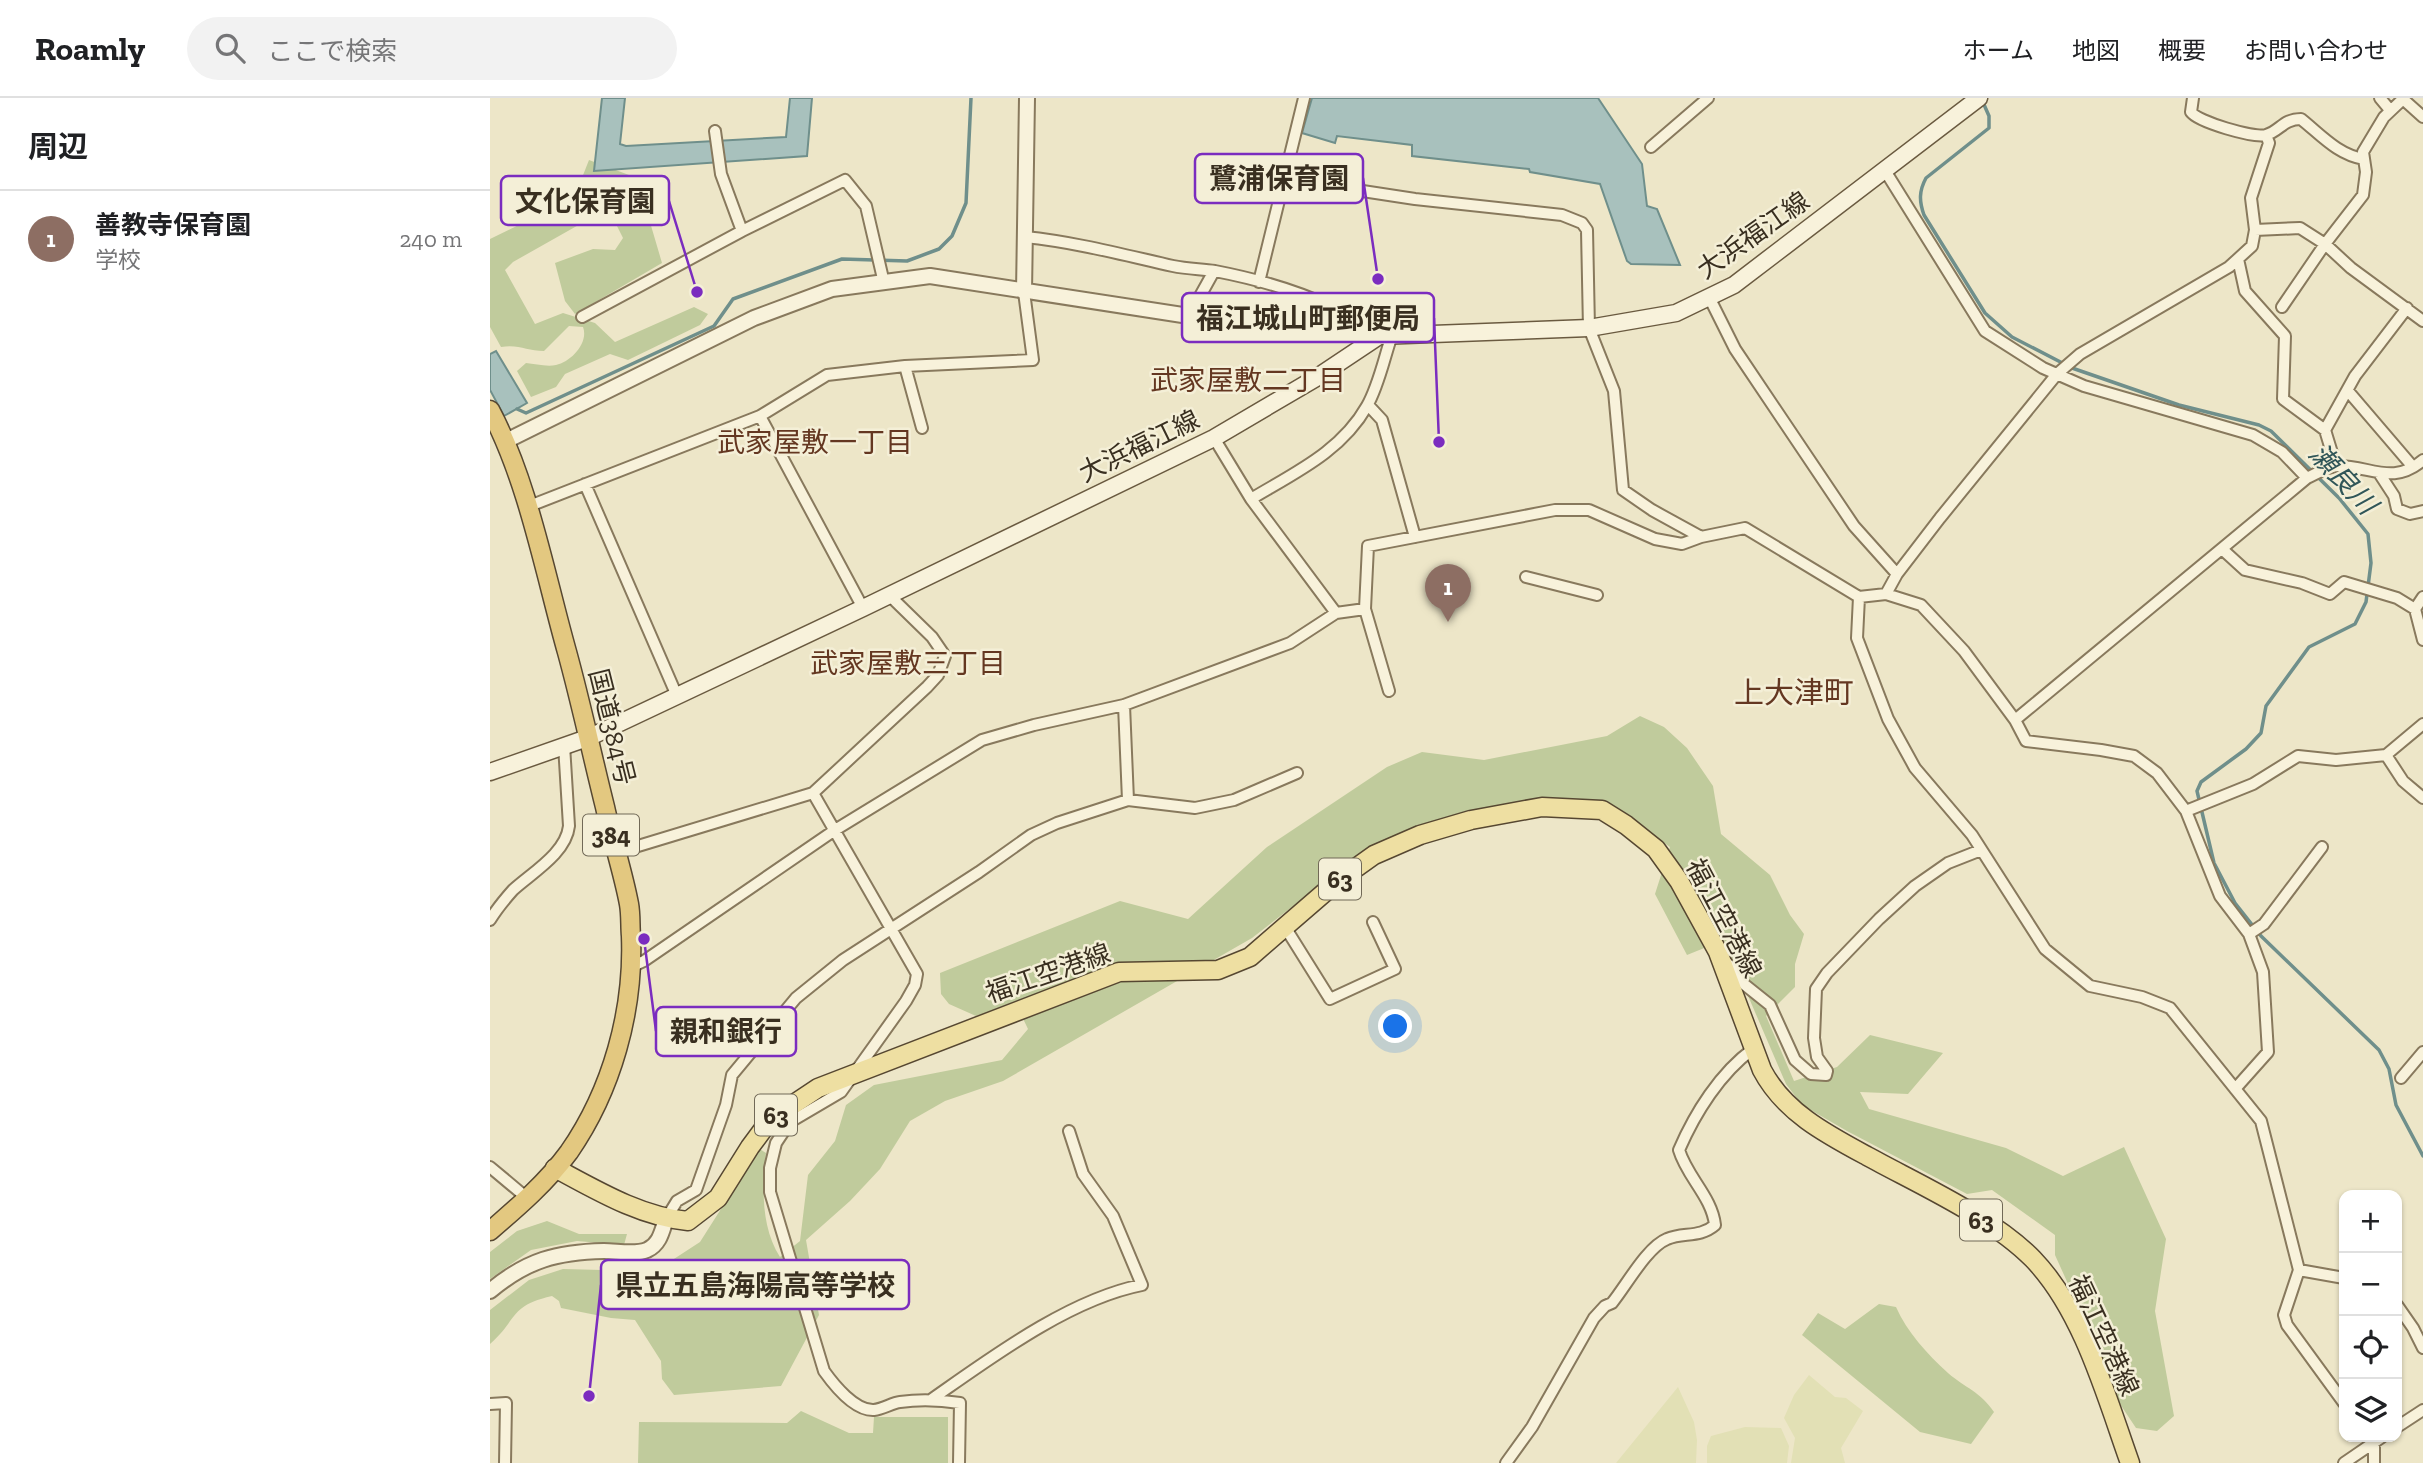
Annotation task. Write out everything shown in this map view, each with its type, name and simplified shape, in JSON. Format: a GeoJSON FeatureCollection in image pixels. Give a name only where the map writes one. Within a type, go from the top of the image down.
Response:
{"type":"FeatureCollection","features":[{"type":"Feature","properties":{"kind":"highway","name":"国道384号"},"geometry":{"type":"LineString","coordinates":[[490,410],[527,507],[590,737],[629,906],[631,967],[625,1014],[608,1076],[580,1132],[568,1153],[555,1168],[490,1231]]}},
{"type":"Feature","properties":{"kind":"main road","name":"大浜福江線"},"geometry":{"type":"LineString","coordinates":[[490,772],[590,737],[1214,438],[1386,335],[1589,328],[1676,313],[1734,285],[1972,100]]}},
{"type":"Feature","properties":{"kind":"main road","name":"福江空港線"},"geometry":{"type":"LineString","coordinates":[[667,1219],[688,1221],[719,1198],[770,1120],[818,1088],[1119,972],[1218,970],[1251,957],[1339,880],[1374,855],[1420,835],[1471,820],[1542,807],[1602,810],[1656,849],[1679,881],[1718,952],[1753,1049],[1769,1084],[1797,1113],[1845,1144],[1969,1212],[2015,1243],[2042,1269],[2065,1300],[2130,1463]]}},
{"type":"Feature","properties":{"kind":"main road"},"geometry":{"type":"LineString","coordinates":[[555,1168],[603,1194],[667,1219]]}},
{"type":"Feature","properties":{"kind":"street"},"geometry":{"type":"LineString","coordinates":[[527,507],[760,416],[827,375],[905,366],[1033,360],[1024,292],[1027,98]]}},
{"type":"Feature","properties":{"kind":"street"},"geometry":{"type":"LineString","coordinates":[[1259,282],[1304,98]]}},
{"type":"Feature","properties":{"kind":"street"},"geometry":{"type":"LineString","coordinates":[[1651,147],[1708,98]]}},
{"type":"Feature","properties":{"kind":"street"},"geometry":{"type":"LineString","coordinates":[[2193,98],[2191,112],[2195,118],[2251,134],[2266,135],[2291,119],[2301,119],[2337,149],[2364,159]]}},
{"type":"Feature","properties":{"kind":"street"},"geometry":{"type":"LineString","coordinates":[[2380,98],[2390,110]]}},
{"type":"Feature","properties":{"kind":"street"},"geometry":{"type":"LineString","coordinates":[[2282,307],[2363,195],[2366,172],[2363,152],[2390,110],[2403,98],[2423,117]]}},
{"type":"Feature","properties":{"kind":"street"},"geometry":{"type":"LineString","coordinates":[[715,131],[721,174],[743,231]]}},
{"type":"Feature","properties":{"kind":"street"},"geometry":{"type":"LineString","coordinates":[[1886,594],[1897,574],[2057,374],[2080,354],[2229,267],[2252,246],[2255,230],[2251,198],[2269,143],[2266,135]]}},
{"type":"Feature","properties":{"kind":"street"},"geometry":{"type":"LineString","coordinates":[[1884,169],[1985,331],[2057,374],[2084,386],[2253,435],[2282,452],[2307,478]]}},
{"type":"Feature","properties":{"kind":"street"},"geometry":{"type":"LineString","coordinates":[[1284,179],[1415,199],[1562,215],[1583,223],[1587,230],[1589,328],[1614,391],[1623,490],[1652,510],[1701,537]]}},
{"type":"Feature","properties":{"kind":"street"},"geometry":{"type":"LineString","coordinates":[[582,317],[845,180],[866,206],[884,283]]}},
{"type":"Feature","properties":{"kind":"street"},"geometry":{"type":"LineString","coordinates":[[2255,230],[2300,228],[2325,244],[2351,268],[2423,321]]}},
{"type":"Feature","properties":{"kind":"street"},"geometry":{"type":"LineString","coordinates":[[1025,237],[1184,268],[1214,271],[1259,282],[1325,302],[1386,335]]}},
{"type":"Feature","properties":{"kind":"street"},"geometry":{"type":"LineString","coordinates":[[2238,259],[2245,291],[2285,336],[2283,399],[2325,430],[2336,466]]}},
{"type":"Feature","properties":{"kind":"street"},"geometry":{"type":"LineString","coordinates":[[1189,316],[1214,271]]}},
{"type":"Feature","properties":{"kind":"street"},"geometry":{"type":"LineString","coordinates":[[499,433],[754,318],[832,289],[930,276],[1189,316],[1386,335]]}},
{"type":"Feature","properties":{"kind":"street"},"geometry":{"type":"LineString","coordinates":[[1709,298],[1735,349],[1854,527],[1897,574]]}},
{"type":"Feature","properties":{"kind":"street"},"geometry":{"type":"LineString","coordinates":[[2325,430],[2355,376],[2407,309]]}},
{"type":"Feature","properties":{"kind":"street"},"geometry":{"type":"LineString","coordinates":[[1251,499],[1323,456],[1345,436],[1368,405],[1386,335]]}},
{"type":"Feature","properties":{"kind":"street"},"geometry":{"type":"LineString","coordinates":[[905,366],[922,428]]}},
{"type":"Feature","properties":{"kind":"street"},"geometry":{"type":"LineString","coordinates":[[2348,391],[2413,467]]}},
{"type":"Feature","properties":{"kind":"street"},"geometry":{"type":"LineString","coordinates":[[1368,405],[1382,420],[1415,537]]}},
{"type":"Feature","properties":{"kind":"street"},"geometry":{"type":"LineString","coordinates":[[760,416],[863,608]]}},
{"type":"Feature","properties":{"kind":"street"},"geometry":{"type":"LineString","coordinates":[[1214,438],[1251,499],[1336,613]]}},
{"type":"Feature","properties":{"kind":"street"},"geometry":{"type":"LineString","coordinates":[[2015,720],[2307,478],[2336,466],[2392,475],[2423,460]]}},
{"type":"Feature","properties":{"kind":"street"},"geometry":{"type":"LineString","coordinates":[[2379,473],[2394,496],[2398,509],[2410,514],[2423,511]]}},
{"type":"Feature","properties":{"kind":"street"},"geometry":{"type":"LineString","coordinates":[[585,484],[677,696]]}},
{"type":"Feature","properties":{"kind":"street"},"geometry":{"type":"LineString","coordinates":[[1389,691],[1364,609],[1368,546],[1555,510],[1589,510],[1655,539],[1682,544],[1701,537],[1745,528],[1859,597],[1886,594],[1921,605],[1964,651],[2015,720],[2026,741],[2134,757],[2157,774],[2186,811],[2220,897],[2249,934],[2263,972],[2268,1052],[2235,1089]]}},
{"type":"Feature","properties":{"kind":"street"},"geometry":{"type":"LineString","coordinates":[[2222,550],[2245,570],[2302,583],[2330,594],[2344,582],[2397,598],[2415,609],[2423,640]]}},
{"type":"Feature","properties":{"kind":"street"},"geometry":{"type":"LineString","coordinates":[[1526,577],[1597,595]]}},
{"type":"Feature","properties":{"kind":"street"},"geometry":{"type":"LineString","coordinates":[[615,853],[813,793],[927,687],[938,675],[945,656],[932,637],[889,595]]}},
{"type":"Feature","properties":{"kind":"street"},"geometry":{"type":"LineString","coordinates":[[1859,597],[1857,638],[1888,719],[1915,768],[1972,835],[2045,949],[2090,986],[2143,997],[2170,1008],[2261,1121],[2299,1270],[2284,1315],[2287,1325],[2339,1396]]}},
{"type":"Feature","properties":{"kind":"street"},"geometry":{"type":"LineString","coordinates":[[2415,609],[2423,597]]}},
{"type":"Feature","properties":{"kind":"street"},"geometry":{"type":"LineString","coordinates":[[631,967],[835,830],[982,740],[1034,725],[1124,705],[1290,643],[1336,613],[1364,609]]}},
{"type":"Feature","properties":{"kind":"street"},"geometry":{"type":"LineString","coordinates":[[1124,705],[1128,800]]}},
{"type":"Feature","properties":{"kind":"street"},"geometry":{"type":"LineString","coordinates":[[2186,811],[2253,784],[2298,756],[2336,760],[2386,755],[2423,724]]}},
{"type":"Feature","properties":{"kind":"street"},"geometry":{"type":"LineString","coordinates":[[490,920],[511,892],[568,837],[564,745]]}},
{"type":"Feature","properties":{"kind":"street"},"geometry":{"type":"LineString","coordinates":[[2386,755],[2403,781],[2423,798]]}},
{"type":"Feature","properties":{"kind":"street"},"geometry":{"type":"LineString","coordinates":[[490,1291],[520,1268],[537,1260],[576,1252],[645,1251],[656,1244],[677,1201],[696,1190],[726,1105],[732,1075],[796,998],[843,960],[1031,835],[1057,823],[1128,800],[1195,808],[1234,800],[1297,773]]}},
{"type":"Feature","properties":{"kind":"street"},"geometry":{"type":"LineString","coordinates":[[813,793],[917,974],[915,985],[883,1035],[841,1092],[790,1122],[776,1143],[770,1168],[770,1192],[824,1371],[832,1382],[857,1404],[873,1410],[898,1402],[932,1399],[960,1403],[960,1463]]}},
{"type":"Feature","properties":{"kind":"street"},"geometry":{"type":"LineString","coordinates":[[2249,934],[2264,924],[2322,847]]}},
{"type":"Feature","properties":{"kind":"street"},"geometry":{"type":"LineString","coordinates":[[1718,952],[1745,985],[1770,1005],[1795,1060],[1811,1074],[1826,1075],[1828,1071],[1817,1057],[1814,1038],[1816,989],[1827,973],[1915,886],[1948,863],[1981,850]]}},
{"type":"Feature","properties":{"kind":"street"},"geometry":{"type":"LineString","coordinates":[[1285,928],[1330,999],[1395,969],[1373,922]]}},
{"type":"Feature","properties":{"kind":"street"},"geometry":{"type":"LineString","coordinates":[[1506,1463],[1542,1411],[1594,1318],[1605,1306],[1612,1303],[1647,1256],[1666,1239],[1701,1234],[1715,1226],[1714,1217],[1679,1150],[1713,1088],[1740,1058],[1753,1049]]}},
{"type":"Feature","properties":{"kind":"street"},"geometry":{"type":"LineString","coordinates":[[2401,1078],[2423,1052]]}},
{"type":"Feature","properties":{"kind":"street"},"geometry":{"type":"LineString","coordinates":[[932,1399],[1041,1328],[1121,1289],[1142,1285],[1113,1216],[1083,1174],[1069,1131]]}},
{"type":"Feature","properties":{"kind":"street"},"geometry":{"type":"LineString","coordinates":[[490,1167],[527,1198]]}},
{"type":"Feature","properties":{"kind":"street"},"geometry":{"type":"LineString","coordinates":[[2299,1270],[2339,1277]]}},
{"type":"Feature","properties":{"kind":"street"},"geometry":{"type":"LineString","coordinates":[[2402,1312],[2423,1348]]}},
{"type":"Feature","properties":{"kind":"street"},"geometry":{"type":"LineString","coordinates":[[490,1404],[506,1403],[505,1463]]}},
{"type":"Feature","properties":{"kind":"street"},"geometry":{"type":"LineString","coordinates":[[2402,1424],[2423,1410]]}},
{"type":"Feature","properties":{"kind":"street"},"geometry":{"type":"LineString","coordinates":[[2344,1463],[2371,1442]]}},
{"type":"Feature","properties":{"kind":"street"},"geometry":{"type":"LineString","coordinates":[[2374,1463],[2375,1442]]}},
{"type":"Feature","properties":{"kind":"shaded area"},"geometry":{"type":"Polygon","coordinates":[[[1809,1375],[1835,1397],[1846,1398],[1863,1411],[1841,1448],[1845,1463],[1791,1463],[1795,1438],[1784,1418],[1794,1395],[1809,1375]]]}},
{"type":"Feature","properties":{"kind":"shaded area"},"geometry":{"type":"Polygon","coordinates":[[[1678,1387],[1694,1422],[1697,1440],[1696,1463],[1616,1463],[1678,1387]]]}},
{"type":"Feature","properties":{"kind":"shaded area"},"geometry":{"type":"Polygon","coordinates":[[[1745,1427],[1781,1428],[1789,1446],[1787,1463],[1707,1463],[1707,1446],[1711,1436],[1745,1427]]]}},
{"type":"Feature","properties":{"kind":"green space"},"geometry":{"type":"Polygon","coordinates":[[[589,160],[637,178],[662,263],[575,314],[565,301],[555,263],[593,249],[615,250],[623,238],[613,218],[598,214],[513,262],[505,270],[535,324],[563,313],[595,323],[615,342],[694,307],[708,314],[700,325],[628,360],[610,354],[565,374],[556,387],[531,397],[517,371],[526,363],[552,366],[573,356],[581,345],[583,327],[569,326],[544,351],[513,346],[501,347],[490,327],[490,239],[574,198],[589,160]]]}},
{"type":"Feature","properties":{"kind":"green space"},"geometry":{"type":"Polygon","coordinates":[[[1640,716],[1664,727],[1687,748],[1713,786],[1721,834],[1770,875],[1790,915],[1804,934],[1795,964],[1795,987],[1766,1016],[1794,1081],[1837,1067],[1870,1035],[1943,1053],[1908,1094],[1860,1092],[1869,1109],[2006,1148],[2063,1176],[2124,1147],[2166,1239],[2155,1311],[2174,1416],[2157,1431],[2136,1428],[2112,1392],[2093,1330],[2083,1317],[2055,1255],[2055,1235],[1992,1190],[1967,1194],[1802,1105],[1786,1084],[1724,940],[1687,955],[1655,894],[1670,847],[1604,801],[1452,818],[1364,851],[1252,938],[1003,1081],[945,1101],[910,1121],[880,1169],[850,1201],[806,1240],[819,1315],[781,1386],[674,1395],[662,1379],[661,1361],[635,1320],[561,1308],[559,1301],[552,1296],[520,1309],[490,1344],[490,1310],[529,1280],[563,1269],[602,1270],[630,1280],[660,1268],[700,1242],[740,1179],[755,1146],[766,1153],[764,1207],[769,1233],[780,1257],[800,1241],[808,1175],[835,1141],[846,1105],[874,1085],[1002,1060],[1028,1029],[1016,1004],[976,1016],[949,1004],[941,994],[940,973],[1120,901],[1188,919],[1267,847],[1387,767],[1422,752],[1484,760],[1607,736],[1640,716]]]}},
{"type":"Feature","properties":{"kind":"green space"},"geometry":{"type":"Polygon","coordinates":[[[547,1221],[579,1234],[627,1234],[624,1245],[577,1241],[531,1250],[490,1279],[490,1252],[517,1231],[547,1221]]]}},
{"type":"Feature","properties":{"kind":"green space"},"geometry":{"type":"Polygon","coordinates":[[[1879,1304],[1896,1307],[1925,1350],[1948,1373],[1978,1394],[1994,1412],[1971,1444],[1920,1432],[1802,1335],[1818,1313],[1845,1329],[1879,1304]]]}},
{"type":"Feature","properties":{"kind":"green space"},"geometry":{"type":"Polygon","coordinates":[[[801,1411],[849,1433],[873,1433],[874,1417],[948,1417],[948,1463],[638,1463],[639,1422],[787,1423],[801,1411]]]}},
{"type":"Feature","properties":{"kind":"water"},"geometry":{"type":"Polygon","coordinates":[[[602,98],[625,98],[620,144],[626,146],[786,137],[790,98],[812,98],[807,156],[594,171],[602,98]]]}},
{"type":"Feature","properties":{"kind":"water"},"geometry":{"type":"Polygon","coordinates":[[[1312,98],[1598,98],[1642,164],[1647,206],[1657,209],[1680,265],[1631,264],[1627,261],[1600,184],[1530,172],[1529,169],[1412,156],[1412,145],[1337,136],[1335,143],[1302,133],[1312,98]]]}},
{"type":"Feature","properties":{"kind":"water"},"geometry":{"type":"Polygon","coordinates":[[[496,351],[527,403],[504,416],[490,390],[490,354],[496,351]]]}},
{"type":"Feature","properties":{"kind":"waterway"},"geometry":{"type":"LineString","coordinates":[[517,409],[526,413],[714,326],[733,299],[842,259],[907,261],[939,249],[952,236],[966,203],[971,98]]}},
{"type":"Feature","properties":{"kind":"waterway","name":"瀬良川"},"geometry":{"type":"LineString","coordinates":[[1982,100],[1989,116],[1989,128],[1926,178],[1920,196],[1924,215],[1985,313],[2012,337],[2072,368],[2179,405],[2259,425],[2271,431],[2339,498],[2368,534],[2371,563],[2366,602],[2355,624],[2309,647],[2266,706],[2261,733],[2246,749],[2201,782],[2197,791],[2214,863],[2235,903],[2261,936],[2379,1050],[2389,1069],[2396,1105],[2423,1156]]}},
{"type":"Feature","properties":{"kind":"place","name":"鷺浦保育園"},"geometry":{"type":"Point","coordinates":[1378,279]}},
{"type":"Feature","properties":{"kind":"place","name":"文化保育園"},"geometry":{"type":"Point","coordinates":[697,292]}},
{"type":"Feature","properties":{"kind":"place","name":"福江城山町郵便局"},"geometry":{"type":"Point","coordinates":[1439,442]}},
{"type":"Feature","properties":{"kind":"place","name":"善教寺保育園"},"geometry":{"type":"Point","coordinates":[1448,622]}},
{"type":"Feature","properties":{"kind":"place","name":"親和銀行"},"geometry":{"type":"Point","coordinates":[644,939]}},
{"type":"Feature","properties":{"kind":"place","name":"県立五島海陽高等学校"},"geometry":{"type":"Point","coordinates":[589,1396]}},
{"type":"Feature","properties":{"kind":"district","name":"武家屋敷二丁目"},"geometry":{"type":"Point","coordinates":[1248,380]}},
{"type":"Feature","properties":{"kind":"district","name":"武家屋敷一丁目"},"geometry":{"type":"Point","coordinates":[815,442]}},
{"type":"Feature","properties":{"kind":"district","name":"武家屋敷三丁目"},"geometry":{"type":"Point","coordinates":[908,663]}},
{"type":"Feature","properties":{"kind":"district","name":"上大津町"},"geometry":{"type":"Point","coordinates":[1794,693]}}]}
